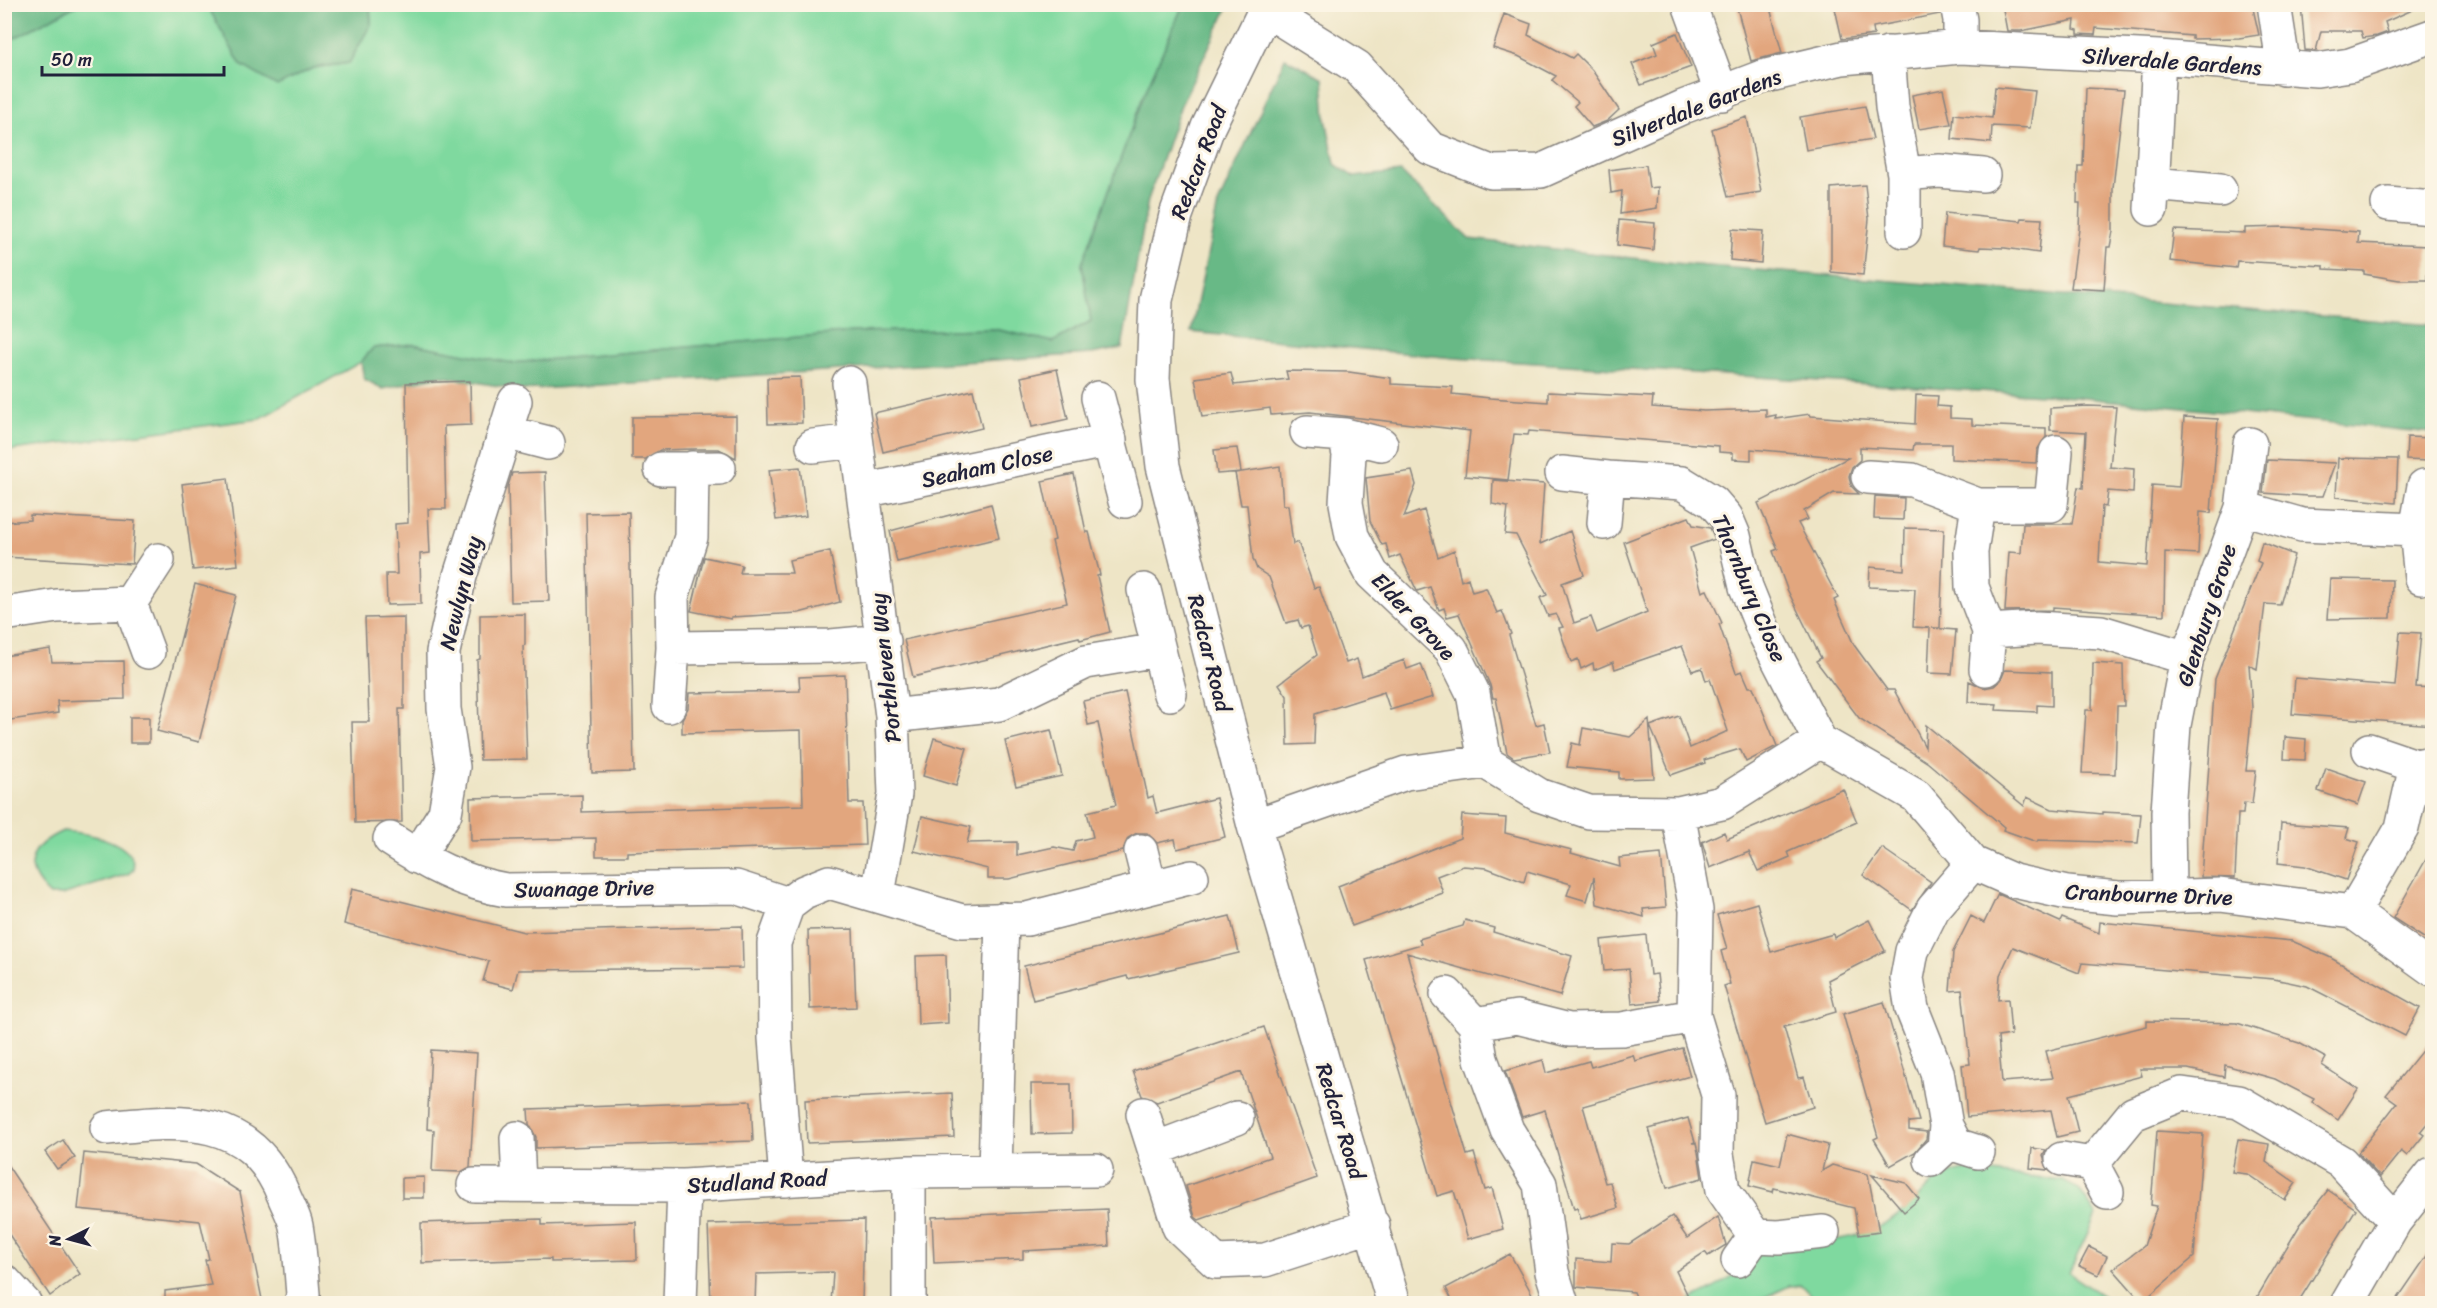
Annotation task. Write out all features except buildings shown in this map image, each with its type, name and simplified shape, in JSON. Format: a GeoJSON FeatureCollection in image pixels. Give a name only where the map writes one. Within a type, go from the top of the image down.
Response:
{"type":"FeatureCollection","features":[{"type":"Feature","properties":{"kind":"street"},"geometry":{"type":"LineString","coordinates":[[1689,4],[1722,93]]}},
{"type":"Feature","properties":{"kind":"street"},"geometry":{"type":"LineString","coordinates":[[1957,4],[1960,20],[1960,47]]}},
{"type":"Feature","properties":{"kind":"street"},"geometry":{"type":"LineString","coordinates":[[2274,4],[2284,69]]}},
{"type":"Feature","properties":{"kind":"street","name":"Silverdale Gardens"},"geometry":{"type":"LineString","coordinates":[[1267,7],[1357,67],[1430,148],[1491,172],[1541,171],[1683,107],[1762,77],[1842,58],[1937,51],[1960,47],[2159,57],[2317,70],[2350,65],[2433,36]]}},
{"type":"Feature","properties":{"kind":"street","name":"Redcar Road"},"geometry":{"type":"LineString","coordinates":[[1267,7],[1208,127],[1176,215],[1156,300],[1153,379],[1163,466],[1254,826],[1394,1304]]}},
{"type":"Feature","properties":{"kind":"street"},"geometry":{"type":"LineString","coordinates":[[1888,53],[1892,107],[1904,174],[1904,231]]}},
{"type":"Feature","properties":{"kind":"street"},"geometry":{"type":"LineString","coordinates":[[2159,57],[2151,196],[2220,190]]}},
{"type":"Feature","properties":{"kind":"street"},"geometry":{"type":"LineString","coordinates":[[1904,174],[1939,171],[1983,175]]}},
{"type":"Feature","properties":{"kind":"street"},"geometry":{"type":"LineString","coordinates":[[2388,204],[2433,208]]}},
{"type":"Feature","properties":{"kind":"street","name":"Porthleven Way"},"geometry":{"type":"LineString","coordinates":[[849,383],[892,716],[895,794],[878,895]]}},
{"type":"Feature","properties":{"kind":"street"},"geometry":{"type":"LineString","coordinates":[[1098,398],[1125,501]]}},
{"type":"Feature","properties":{"kind":"street","name":"Newlyn Way"},"geometry":{"type":"LineString","coordinates":[[417,857],[445,813],[453,767],[444,710],[443,652],[460,576],[515,401]]}},
{"type":"Feature","properties":{"kind":"street"},"geometry":{"type":"LineString","coordinates":[[505,432],[548,443]]}},
{"type":"Feature","properties":{"kind":"street"},"geometry":{"type":"LineString","coordinates":[[1307,432],[1345,435],[1381,444]]}},
{"type":"Feature","properties":{"kind":"street","name":"Elder Grove"},"geometry":{"type":"LineString","coordinates":[[1345,435],[1349,455],[1346,503],[1352,536],[1372,574],[1451,650],[1473,693],[1485,762]]}},
{"type":"Feature","properties":{"kind":"street","name":"Seaham Close"},"geometry":{"type":"LineString","coordinates":[[863,491],[1110,440]]}},
{"type":"Feature","properties":{"kind":"street"},"geometry":{"type":"LineString","coordinates":[[813,446],[855,441]]}},
{"type":"Feature","properties":{"kind":"street","name":"Glenbury Grove"},"geometry":{"type":"LineString","coordinates":[[2169,896],[2168,812],[2174,725],[2187,658],[2242,508],[2250,444]]}},
{"type":"Feature","properties":{"kind":"street"},"geometry":{"type":"LineString","coordinates":[[1868,477],[1912,480],[1978,505],[2051,505],[2056,452]]}},
{"type":"Feature","properties":{"kind":"street"},"geometry":{"type":"LineString","coordinates":[[669,706],[673,648],[672,597],[691,537],[691,468]]}},
{"type":"Feature","properties":{"kind":"street","name":"Thornbury Close"},"geometry":{"type":"LineString","coordinates":[[1562,472],[1682,483],[1713,502],[1726,518],[1734,536],[1746,587],[1765,634],[1820,741]]}},
{"type":"Feature","properties":{"kind":"street"},"geometry":{"type":"LineString","coordinates":[[1604,523],[1608,478]]}},
{"type":"Feature","properties":{"kind":"street"},"geometry":{"type":"LineString","coordinates":[[2421,578],[2416,530],[2424,486]]}},
{"type":"Feature","properties":{"kind":"street"},"geometry":{"type":"LineString","coordinates":[[1978,505],[1971,552],[1972,587],[1989,631],[1986,669]]}},
{"type":"Feature","properties":{"kind":"street"},"geometry":{"type":"LineString","coordinates":[[2242,508],[2302,525],[2416,530]]}},
{"type":"Feature","properties":{"kind":"street"},"geometry":{"type":"LineString","coordinates":[[130,603],[158,560]]}},
{"type":"Feature","properties":{"kind":"street"},"geometry":{"type":"LineString","coordinates":[[1144,590],[1170,694]]}},
{"type":"Feature","properties":{"kind":"street"},"geometry":{"type":"LineString","coordinates":[[4,614],[57,606],[130,603]]}},
{"type":"Feature","properties":{"kind":"street"},"geometry":{"type":"LineString","coordinates":[[130,603],[148,652]]}},
{"type":"Feature","properties":{"kind":"street"},"geometry":{"type":"LineString","coordinates":[[1989,631],[2037,628],[2101,632],[2187,658]]}},
{"type":"Feature","properties":{"kind":"street"},"geometry":{"type":"LineString","coordinates":[[673,648],[831,646],[884,641]]}},
{"type":"Feature","properties":{"kind":"street"},"geometry":{"type":"LineString","coordinates":[[892,716],[999,705],[1086,662],[1158,650]]}},
{"type":"Feature","properties":{"kind":"street"},"geometry":{"type":"LineString","coordinates":[[1254,826],[1406,773],[1485,762],[1539,795],[1589,812],[1678,813],[1722,803],[1820,741]]}},
{"type":"Feature","properties":{"kind":"street","name":"Cranbourne Drive"},"geometry":{"type":"LineString","coordinates":[[1820,741],[1916,795],[1973,863],[2014,881],[2067,893],[2118,898],[2220,896],[2353,912],[2433,969]]}},
{"type":"Feature","properties":{"kind":"street"},"geometry":{"type":"LineString","coordinates":[[2353,912],[2402,828],[2424,764],[2368,750]]}},
{"type":"Feature","properties":{"kind":"street"},"geometry":{"type":"LineString","coordinates":[[1678,813],[1696,910],[1694,1016],[1718,1095],[1717,1154],[1723,1190],[1747,1248],[1779,1237],[1823,1232]]}},
{"type":"Feature","properties":{"kind":"street","name":"Swanage Drive"},"geometry":{"type":"LineString","coordinates":[[390,839],[417,857],[478,886],[506,890],[736,886],[788,904]]}},
{"type":"Feature","properties":{"kind":"street"},"geometry":{"type":"LineString","coordinates":[[1141,851],[1150,887]]}},
{"type":"Feature","properties":{"kind":"street"},"geometry":{"type":"LineString","coordinates":[[1931,1160],[1944,1149],[1946,1126],[1937,1072],[1912,1009],[1907,978],[1912,951],[1933,909],[1973,863]]}},
{"type":"Feature","properties":{"kind":"street"},"geometry":{"type":"LineString","coordinates":[[786,1179],[776,1038],[774,943],[788,904],[804,892],[829,882],[962,921],[1002,920],[1027,919],[1192,877]]}},
{"type":"Feature","properties":{"kind":"street"},"geometry":{"type":"LineString","coordinates":[[995,1171],[1002,920]]}},
{"type":"Feature","properties":{"kind":"street"},"geometry":{"type":"LineString","coordinates":[[1447,994],[1475,1024],[1481,1059],[1507,1130],[1540,1184],[1552,1272],[1562,1304]]}},
{"type":"Feature","properties":{"kind":"street"},"geometry":{"type":"LineString","coordinates":[[1475,1024],[1517,1017],[1569,1029],[1622,1029],[1694,1016]]}},
{"type":"Feature","properties":{"kind":"street"},"geometry":{"type":"LineString","coordinates":[[2087,1172],[2133,1114],[2182,1094],[2239,1102],[2341,1162],[2395,1221]]}},
{"type":"Feature","properties":{"kind":"street"},"geometry":{"type":"LineString","coordinates":[[1143,1114],[1179,1227],[1216,1262],[1265,1260],[1373,1226]]}},
{"type":"Feature","properties":{"kind":"street"},"geometry":{"type":"LineString","coordinates":[[1155,1149],[1237,1118]]}},
{"type":"Feature","properties":{"kind":"street"},"geometry":{"type":"LineString","coordinates":[[106,1128],[166,1121],[195,1123],[226,1133],[258,1152],[279,1183],[296,1224],[303,1294],[301,1304]]}},
{"type":"Feature","properties":{"kind":"street"},"geometry":{"type":"LineString","coordinates":[[1946,1126],[1956,1145],[1978,1152]]}},
{"type":"Feature","properties":{"kind":"street"},"geometry":{"type":"LineString","coordinates":[[517,1137],[519,1185]]}},
{"type":"Feature","properties":{"kind":"street","name":"Studland Road"},"geometry":{"type":"LineString","coordinates":[[474,1185],[684,1186],[909,1172],[1096,1170]]}},
{"type":"Feature","properties":{"kind":"street"},"geometry":{"type":"LineString","coordinates":[[909,1172],[909,1304]]}},
{"type":"Feature","properties":{"kind":"street"},"geometry":{"type":"LineString","coordinates":[[2347,1304],[2395,1221],[2433,1174]]}},
{"type":"Feature","properties":{"kind":"street"},"geometry":{"type":"LineString","coordinates":[[680,1304],[684,1186]]}},
{"type":"Feature","properties":{"kind":"street"},"geometry":{"type":"LineString","coordinates":[[4,1281],[25,1304]]}},
{"type":"Feature","properties":{"kind":"green space"},"geometry":{"type":"Polygon","coordinates":[[[5,4],[77,4],[77,5],[5,43],[5,4]]]}},
{"type":"Feature","properties":{"kind":"green space"},"geometry":{"type":"Polygon","coordinates":[[[77,5],[207,5],[241,65],[278,85],[313,68],[349,63],[371,24],[370,5],[1183,5],[1143,97],[1082,264],[1091,321],[1053,342],[994,329],[854,332],[512,363],[413,344],[373,348],[361,362],[259,419],[5,451],[4,43],[77,5]]]}},
{"type":"Feature","properties":{"kind":"green space"},"geometry":{"type":"Polygon","coordinates":[[[207,5],[370,5],[371,24],[349,63],[313,68],[277,86],[241,65],[207,5]]]}},
{"type":"Feature","properties":{"kind":"green space"},"geometry":{"type":"Polygon","coordinates":[[[1183,5],[1229,5],[1181,105],[1148,200],[1122,348],[1092,354],[522,390],[440,376],[383,389],[364,379],[361,362],[373,348],[413,344],[512,363],[854,332],[994,329],[1053,342],[1091,321],[1082,264],[1143,97],[1183,5]]]}},
{"type":"Feature","properties":{"kind":"green space"},"geometry":{"type":"Polygon","coordinates":[[[1285,58],[1323,78],[1326,119],[1335,164],[1354,177],[1401,172],[1469,239],[1684,264],[2432,325],[2432,433],[2074,397],[1454,358],[1191,332],[1218,204],[1285,58]]]}},
{"type":"Feature","properties":{"kind":"green space"},"geometry":{"type":"Polygon","coordinates":[[[63,831],[96,836],[118,845],[132,859],[134,869],[128,874],[62,895],[50,895],[35,875],[32,858],[42,843],[63,831]]]}},
{"type":"Feature","properties":{"kind":"green space"},"geometry":{"type":"Polygon","coordinates":[[[1965,1170],[2063,1181],[2079,1189],[2096,1215],[2069,1273],[2113,1303],[1818,1303],[1801,1285],[1789,1286],[1754,1303],[1680,1304],[1706,1292],[1735,1274],[1764,1245],[1831,1240],[1864,1233],[1894,1218],[1943,1177],[1965,1170]]]}}]}
